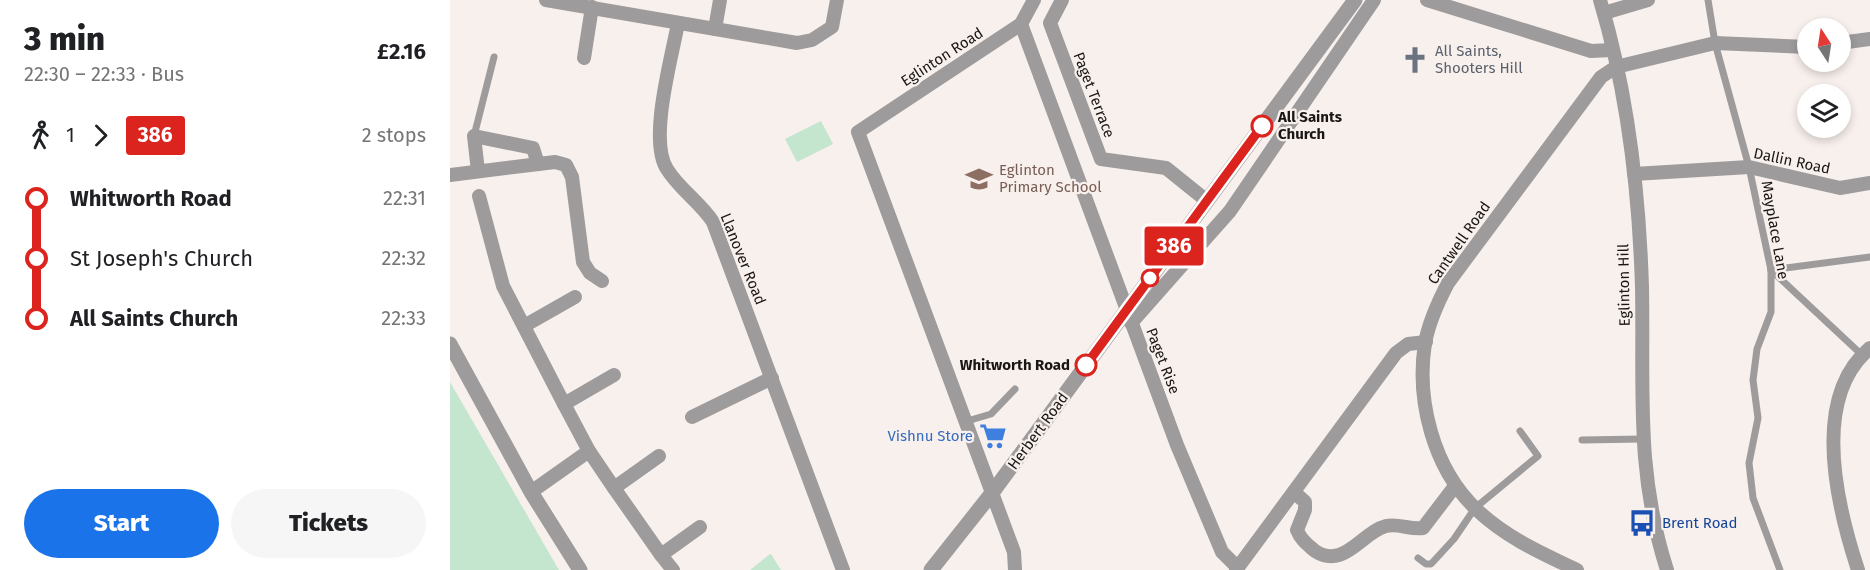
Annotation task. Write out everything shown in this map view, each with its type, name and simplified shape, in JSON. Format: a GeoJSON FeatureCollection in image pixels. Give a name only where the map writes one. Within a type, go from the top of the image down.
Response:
{"type":"FeatureCollection","features":[{"type":"Feature","properties":{"kind":"street"},"geometry":{"type":"LineString","coordinates":[[546,0],[805,43],[832,27],[837,0]]}},
{"type":"Feature","properties":{"kind":"street"},"geometry":{"type":"LineString","coordinates":[[715,29],[720,0]]}},
{"type":"Feature","properties":{"kind":"street"},"geometry":{"type":"LineString","coordinates":[[1022,24],[1034,0]]}},
{"type":"Feature","properties":{"kind":"street","name":"Paget Terrace"},"geometry":{"type":"LineString","coordinates":[[1062,0],[1050,23],[1101,159],[1166,168],[1207,201]]}},
{"type":"Feature","properties":{"kind":"street","name":"Herbert Road"},"geometry":{"type":"LineString","coordinates":[[931,570],[1129,317],[1207,201],[1355,0]]}},
{"type":"Feature","properties":{"kind":"street","name":"Herbert Road"},"geometry":{"type":"LineString","coordinates":[[1129,317],[1230,211],[1374,0]]}},
{"type":"Feature","properties":{"kind":"street"},"geometry":{"type":"LineString","coordinates":[[1427,0],[1591,51],[1612,50]]}},
{"type":"Feature","properties":{"kind":"street"},"geometry":{"type":"LineString","coordinates":[[1602,6],[1648,0]]}},
{"type":"Feature","properties":{"kind":"street","name":"Eglinton Hill"},"geometry":{"type":"LineString","coordinates":[[1602,6],[1616,67],[1634,174],[1642,288],[1642,439],[1649,503],[1667,570]]}},
{"type":"Feature","properties":{"kind":"street"},"geometry":{"type":"LineString","coordinates":[[584,58],[592,8]]}},
{"type":"Feature","properties":{"kind":"street","name":"Llanover Road"},"geometry":{"type":"LineString","coordinates":[[678,22],[660,120],[659,139],[662,161],[674,180],[705,210],[713,222],[843,570]]}},
{"type":"Feature","properties":{"kind":"street","name":"Eglinton Road"},"geometry":{"type":"LineString","coordinates":[[964,422],[858,132],[1022,24]]}},
{"type":"Feature","properties":{"kind":"street","name":"Paget Rise"},"geometry":{"type":"LineString","coordinates":[[1022,24],[1129,317],[1222,552],[1237,569]]}},
{"type":"Feature","properties":{"kind":"street"},"geometry":{"type":"LineString","coordinates":[[1851,42],[1870,39]]}},
{"type":"Feature","properties":{"kind":"street"},"geometry":{"type":"LineString","coordinates":[[1616,67],[1715,43],[1797,47]]}},
{"type":"Feature","properties":{"kind":"street","name":"Cantwell Road"},"geometry":{"type":"LineString","coordinates":[[1426,342],[1435,310],[1448,283],[1601,77],[1616,67]]}},
{"type":"Feature","properties":{"kind":"street"},"geometry":{"type":"LineString","coordinates":[[478,171],[474,136],[533,148],[538,164]]}},
{"type":"Feature","properties":{"kind":"street"},"geometry":{"type":"LineString","coordinates":[[450,175],[555,162],[569,169],[584,262],[590,273],[602,281]]}},
{"type":"Feature","properties":{"kind":"street","name":"Dallin Road"},"geometry":{"type":"LineString","coordinates":[[1634,174],[1749,167],[1840,188],[1870,183]]}},
{"type":"Feature","properties":{"kind":"street"},"geometry":{"type":"LineString","coordinates":[[479,196],[503,286],[524,327],[589,451],[673,570]]}},
{"type":"Feature","properties":{"kind":"street"},"geometry":{"type":"LineString","coordinates":[[524,327],[574,297]]}},
{"type":"Feature","properties":{"kind":"street"},"geometry":{"type":"LineString","coordinates":[[1237,569],[1396,353],[1408,344],[1426,342],[1423,372],[1426,407],[1433,438],[1455,486],[1475,508],[1510,536],[1577,570]]}},
{"type":"Feature","properties":{"kind":"street"},"geometry":{"type":"LineString","coordinates":[[450,344],[531,492],[580,570]]}},
{"type":"Feature","properties":{"kind":"street"},"geometry":{"type":"LineString","coordinates":[[1858,570],[1842,507],[1834,460],[1833,431],[1842,387],[1866,351]]}},
{"type":"Feature","properties":{"kind":"street"},"geometry":{"type":"LineString","coordinates":[[564,404],[614,375]]}},
{"type":"Feature","properties":{"kind":"street"},"geometry":{"type":"LineString","coordinates":[[692,417],[772,378]]}},
{"type":"Feature","properties":{"kind":"street"},"geometry":{"type":"LineString","coordinates":[[964,422],[1014,552],[1015,570]]}},
{"type":"Feature","properties":{"kind":"street"},"geometry":{"type":"LineString","coordinates":[[531,492],[589,451]]}},
{"type":"Feature","properties":{"kind":"street"},"geometry":{"type":"LineString","coordinates":[[614,488],[659,456]]}},
{"type":"Feature","properties":{"kind":"street"},"geometry":{"type":"LineString","coordinates":[[1294,492],[1305,502],[1305,510],[1297,530],[1301,539],[1318,554],[1329,557],[1352,552],[1376,530],[1388,525],[1413,529],[1423,528],[1455,486]]}},
{"type":"Feature","properties":{"kind":"street"},"geometry":{"type":"LineString","coordinates":[[661,555],[700,527]]}},
{"type":"Feature","properties":{"kind":"lane","name":"Mayplace Lane"},"geometry":{"type":"LineString","coordinates":[[1708,0],[1715,43],[1749,167],[1771,270],[1771,312],[1757,350],[1753,380],[1758,418],[1749,463],[1753,498],[1780,570]]}},
{"type":"Feature","properties":{"kind":"lane"},"geometry":{"type":"LineString","coordinates":[[474,136],[494,57]]}},
{"type":"Feature","properties":{"kind":"lane"},"geometry":{"type":"LineString","coordinates":[[1771,270],[1870,257]]}},
{"type":"Feature","properties":{"kind":"lane"},"geometry":{"type":"LineString","coordinates":[[1771,270],[1866,351]]}},
{"type":"Feature","properties":{"kind":"lane"},"geometry":{"type":"LineString","coordinates":[[964,422],[991,414],[1015,388]]}},
{"type":"Feature","properties":{"kind":"lane"},"geometry":{"type":"LineString","coordinates":[[1418,558],[1431,564],[1475,508],[1538,456],[1520,431]]}},
{"type":"Feature","properties":{"kind":"lane"},"geometry":{"type":"LineString","coordinates":[[1582,440],[1642,439]]}},
{"type":"Feature","properties":{"kind":"green space"},"geometry":{"type":"Polygon","coordinates":[[[821,121],[833,144],[797,162],[785,139],[821,121]]]}},
{"type":"Feature","properties":{"kind":"green space"},"geometry":{"type":"Polygon","coordinates":[[[450,382],[559,570],[450,570],[450,382]]]}},
{"type":"Feature","properties":{"kind":"green space"},"geometry":{"type":"Polygon","coordinates":[[[770,554],[781,570],[750,570],[770,554]]]}},
{"type":"Feature","properties":{"kind":"bus line","name":"386"},"geometry":{"type":"LineString","coordinates":[[1086,365],[1262,126]]}},
{"type":"Feature","properties":{"kind":"place","name":"All Saints, Shooters Hill"},"geometry":{"type":"Point","coordinates":[1415,60]}},
{"type":"Feature","properties":{"kind":"place","name":"All Saints Church"},"geometry":{"type":"Point","coordinates":[1262,126]}},
{"type":"Feature","properties":{"kind":"place","name":"Eglinton Primary School"},"geometry":{"type":"Point","coordinates":[979,179]}},
{"type":"Feature","properties":{"kind":"place","name":"Whitworth Road"},"geometry":{"type":"Point","coordinates":[1086,365]}},
{"type":"Feature","properties":{"kind":"place","name":"Vishnu Store"},"geometry":{"type":"Point","coordinates":[993,436]}},
{"type":"Feature","properties":{"kind":"place","name":"Brent Road"},"geometry":{"type":"Point","coordinates":[1642,523]}}]}
